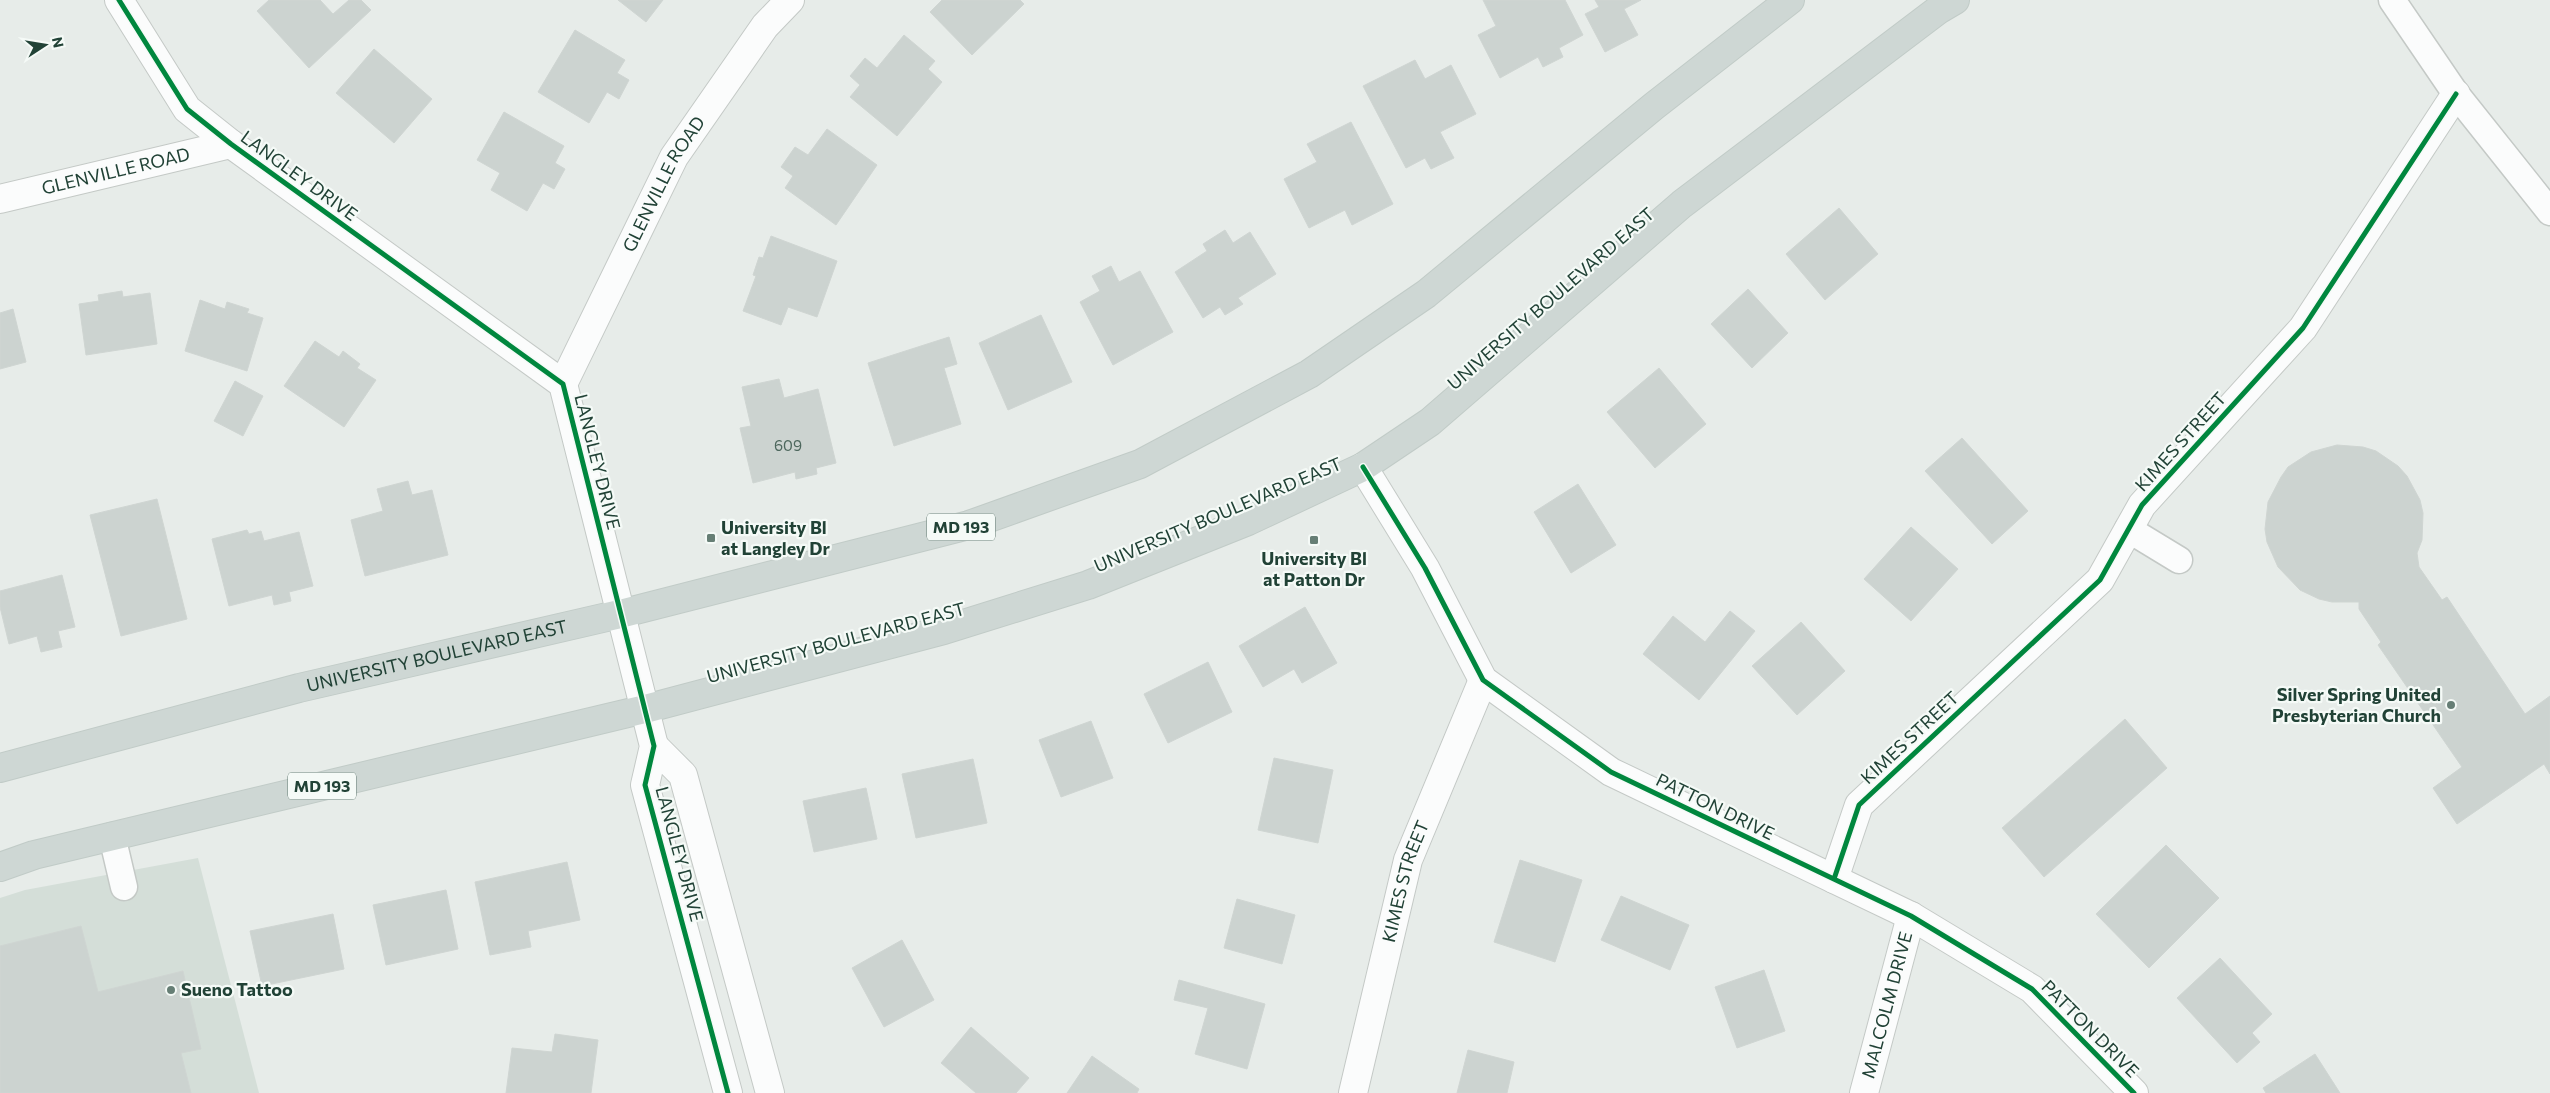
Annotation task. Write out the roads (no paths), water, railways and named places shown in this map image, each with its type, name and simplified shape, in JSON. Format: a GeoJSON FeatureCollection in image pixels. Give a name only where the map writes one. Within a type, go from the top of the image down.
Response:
{"type":"FeatureCollection","features":[{"type":"Feature","properties":{"kind":"main road","name":"UNIVERSITY BOULEVARD EAST"},"geometry":{"type":"LineString","coordinates":[[0,768],[299,688],[620,614],[969,526],[1140,464],[1309,374],[1426,294],[1654,106],[1790,0]]}},
{"type":"Feature","properties":{"kind":"main road","name":"UNIVERSITY BOULEVARD EAST"},"geometry":{"type":"LineString","coordinates":[[0,867],[34,855],[645,709],[944,630],[1088,585],[1248,521],[1363,467],[1430,422],[1682,204],[1938,10],[1955,0]]}},
{"type":"Feature","properties":{"kind":"street","name":"LANGLEY DRIVE"},"geometry":{"type":"LineString","coordinates":[[118,0],[187,109],[231,144],[563,384],[654,746],[645,785],[728,1093]]}},
{"type":"Feature","properties":{"kind":"street","name":"GLENVILLE ROAD"},"geometry":{"type":"LineString","coordinates":[[563,384],[674,157],[765,26],[790,0]]}},
{"type":"Feature","properties":{"kind":"street","name":"KIMES STREET"},"geometry":{"type":"LineString","coordinates":[[1834,879],[1859,805],[2100,580],[2142,505],[2304,328],[2456,94]]}},
{"type":"Feature","properties":{"kind":"street","name":"GLENVILLE ROAD"},"geometry":{"type":"LineString","coordinates":[[0,199],[231,144]]}},
{"type":"Feature","properties":{"kind":"street","name":"PATTON DRIVE"},"geometry":{"type":"LineString","coordinates":[[1363,467],[1425,568],[1483,680],[1611,772],[1911,916],[2032,989],[2134,1093]]}},
{"type":"Feature","properties":{"kind":"street","name":"KIMES STREET"},"geometry":{"type":"LineString","coordinates":[[1353,1093],[1408,860],[1483,680]]}},
{"type":"Feature","properties":{"kind":"street","name":"LANGLEY DRIVE"},"geometry":{"type":"LineString","coordinates":[[654,746],[684,775],[770,1093]]}},
{"type":"Feature","properties":{"kind":"street","name":"MALCOLM DRIVE"},"geometry":{"type":"LineString","coordinates":[[1864,1093],[1911,916]]}},
{"type":"Feature","properties":{"kind":"lane"},"geometry":{"type":"LineString","coordinates":[[2392,0],[2456,94],[2550,212]]}},
{"type":"Feature","properties":{"kind":"lane"},"geometry":{"type":"LineString","coordinates":[[2128,529],[2179,560]]}},
{"type":"Feature","properties":{"kind":"lane"},"geometry":{"type":"LineString","coordinates":[[112,836],[124,887]]}},
{"type":"Feature","properties":{"kind":"place","name":"University Bl at Langley Dr"},"geometry":{"type":"Point","coordinates":[711,538]}},
{"type":"Feature","properties":{"kind":"place","name":"University Bl at Patton Dr"},"geometry":{"type":"Point","coordinates":[1314,540]}},
{"type":"Feature","properties":{"kind":"place","name":"Silver Spring United Presbyterian Church"},"geometry":{"type":"Point","coordinates":[2451,705]}},
{"type":"Feature","properties":{"kind":"place","name":"Sueno Tattoo"},"geometry":{"type":"Point","coordinates":[171,990]}}]}
